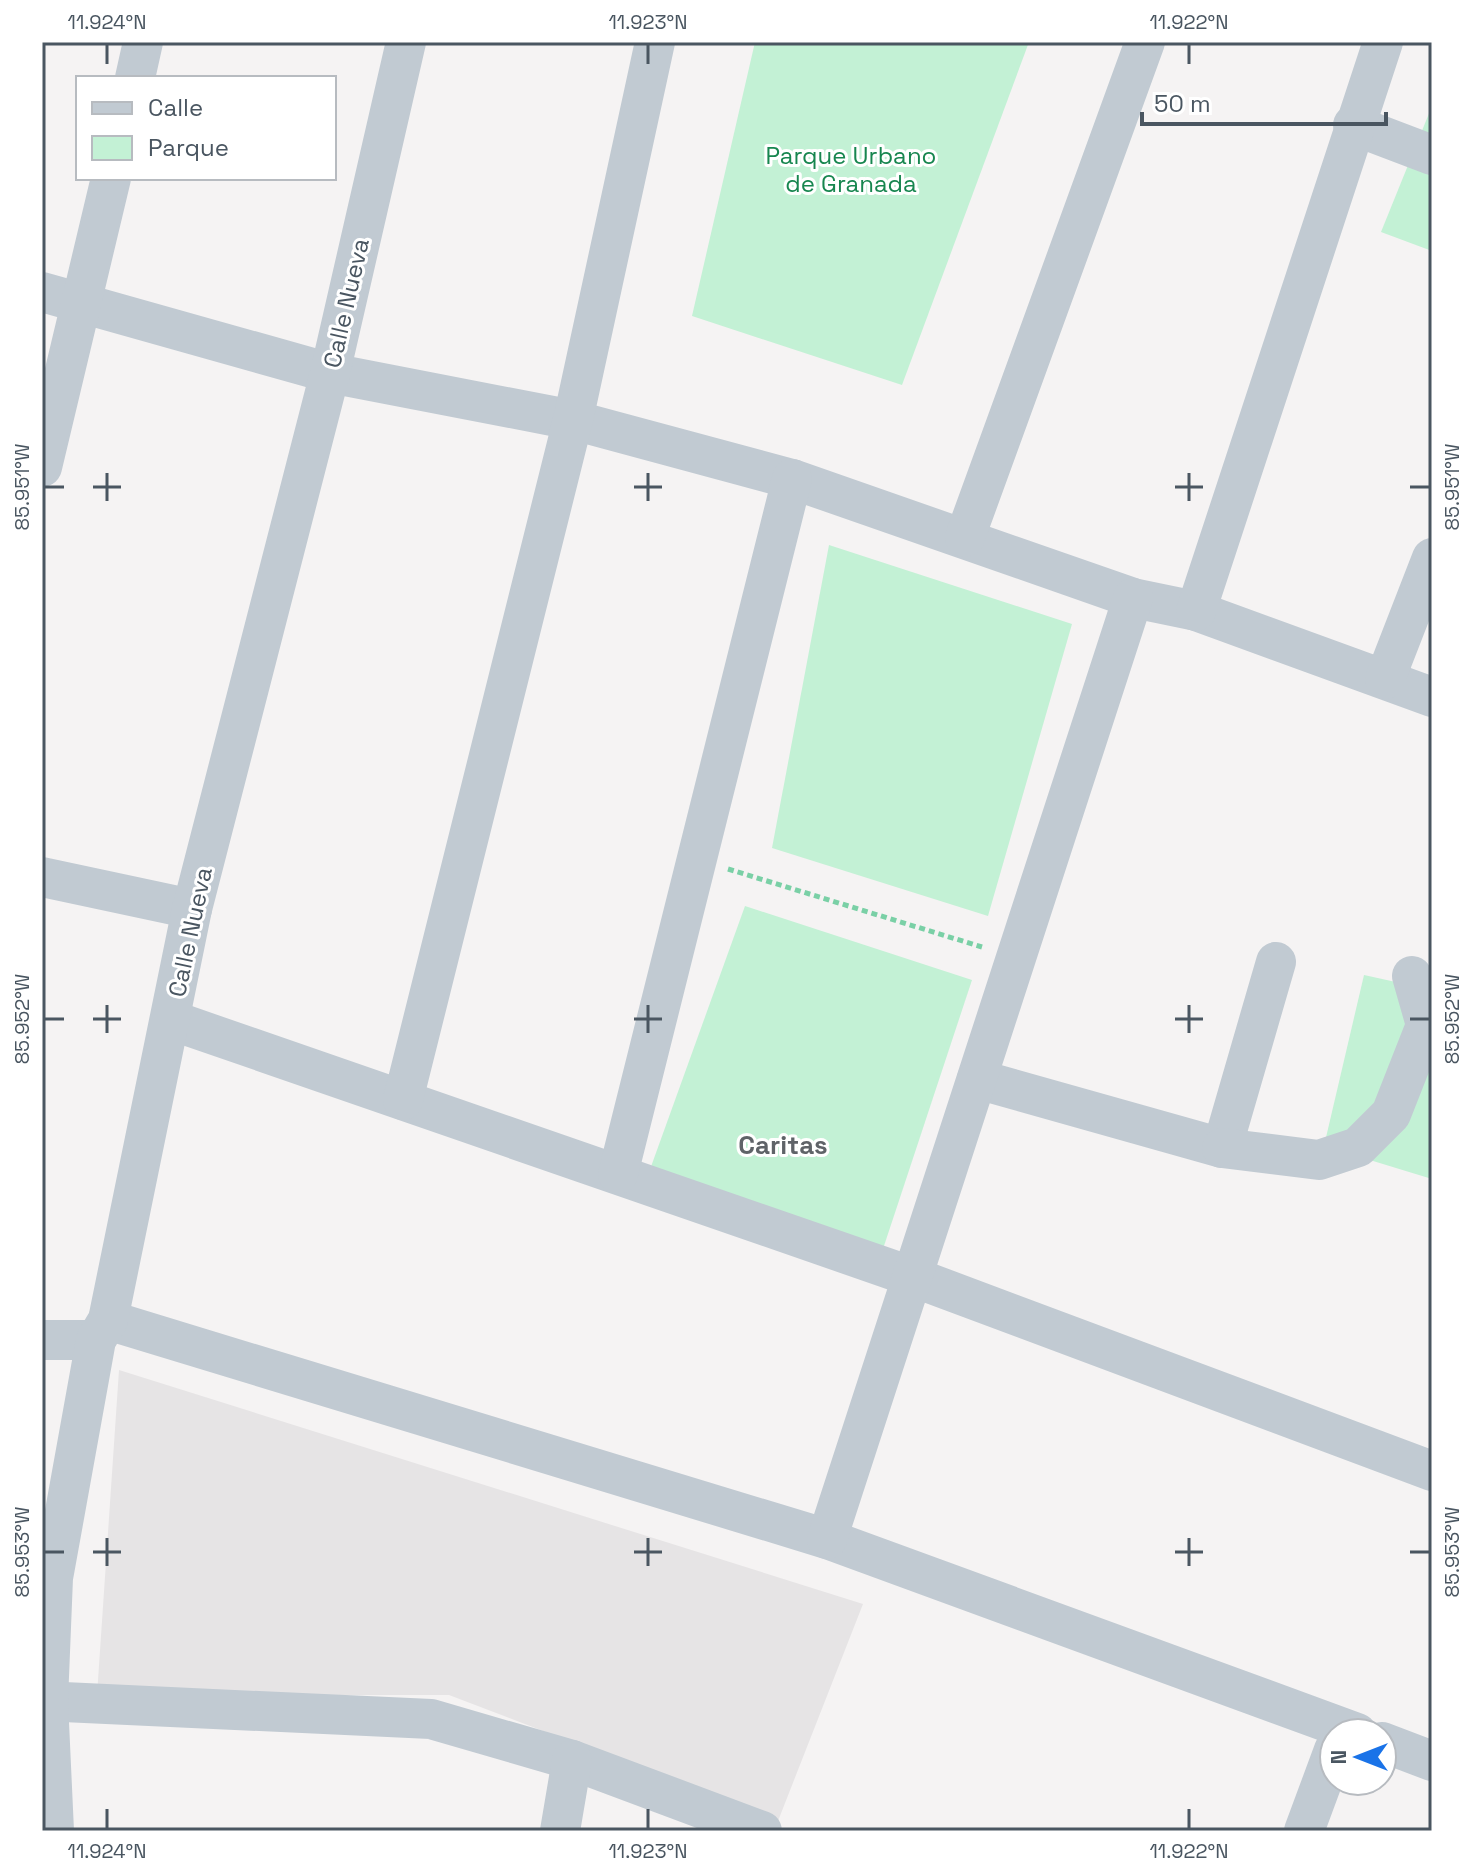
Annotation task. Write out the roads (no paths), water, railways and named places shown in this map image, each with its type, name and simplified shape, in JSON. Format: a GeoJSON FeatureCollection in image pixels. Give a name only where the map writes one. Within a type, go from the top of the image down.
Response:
{"type":"FeatureCollection","features":[{"type":"Feature","properties":{"kind":"street"},"geometry":{"type":"LineString","coordinates":[[135,76],[143,42]]}},
{"type":"Feature","properties":{"kind":"street","name":"Calle Nueva"},"geometry":{"type":"LineString","coordinates":[[54,1831],[45,1701],[53,1578],[102,1330],[171,1020],[192,909],[330,373],[406,42]]}},
{"type":"Feature","properties":{"kind":"street"},"geometry":{"type":"LineString","coordinates":[[403,1100],[573,420],[655,42]]}},
{"type":"Feature","properties":{"kind":"street"},"geometry":{"type":"LineString","coordinates":[[965,537],[1145,42]]}},
{"type":"Feature","properties":{"kind":"street"},"geometry":{"type":"LineString","coordinates":[[1196,611],[1353,125],[1383,42]]}},
{"type":"Feature","properties":{"kind":"street"},"geometry":{"type":"LineString","coordinates":[[1353,125],[1432,155]]}},
{"type":"Feature","properties":{"kind":"street"},"geometry":{"type":"LineString","coordinates":[[42,467],[111,180]]}},
{"type":"Feature","properties":{"kind":"street"},"geometry":{"type":"LineString","coordinates":[[42,292],[330,373],[573,420],[792,479],[1133,598],[1196,611],[1432,697]]}},
{"type":"Feature","properties":{"kind":"street"},"geometry":{"type":"LineString","coordinates":[[618,1174],[792,479]]}},
{"type":"Feature","properties":{"kind":"street"},"geometry":{"type":"LineString","coordinates":[[1385,679],[1432,558]]}},
{"type":"Feature","properties":{"kind":"street"},"geometry":{"type":"LineString","coordinates":[[827,1539],[1133,598]]}},
{"type":"Feature","properties":{"kind":"street"},"geometry":{"type":"LineString","coordinates":[[42,877],[192,909]]}},
{"type":"Feature","properties":{"kind":"street"},"geometry":{"type":"LineString","coordinates":[[1222,1148],[1276,962]]}},
{"type":"Feature","properties":{"kind":"street"},"geometry":{"type":"LineString","coordinates":[[977,1079],[1222,1148],[1319,1160],[1358,1147],[1391,1114],[1426,1025],[1412,976]]}},
{"type":"Feature","properties":{"kind":"street"},"geometry":{"type":"LineString","coordinates":[[171,1020],[913,1277],[1432,1471]]}},
{"type":"Feature","properties":{"kind":"street"},"geometry":{"type":"LineString","coordinates":[[42,1340],[102,1330],[827,1539],[1318,1726]]}},
{"type":"Feature","properties":{"kind":"street"},"geometry":{"type":"LineString","coordinates":[[45,1701],[431,1719],[572,1760],[762,1831]]}},
{"type":"Feature","properties":{"kind":"street"},"geometry":{"type":"LineString","coordinates":[[1398,1748],[1432,1761]]}},
{"type":"Feature","properties":{"kind":"street"},"geometry":{"type":"LineString","coordinates":[[560,1831],[572,1760]]}},
{"type":"Feature","properties":{"kind":"street"},"geometry":{"type":"LineString","coordinates":[[1304,1831],[1318,1797]]}},
{"type":"Feature","properties":{"kind":"district","name":"Caritas"},"geometry":{"type":"Point","coordinates":[783,1145]}},
{"type":"Feature","properties":{"kind":"park label","name":"Parque Urbano de Granada"},"geometry":{"type":"Point","coordinates":[851,169]}}]}
